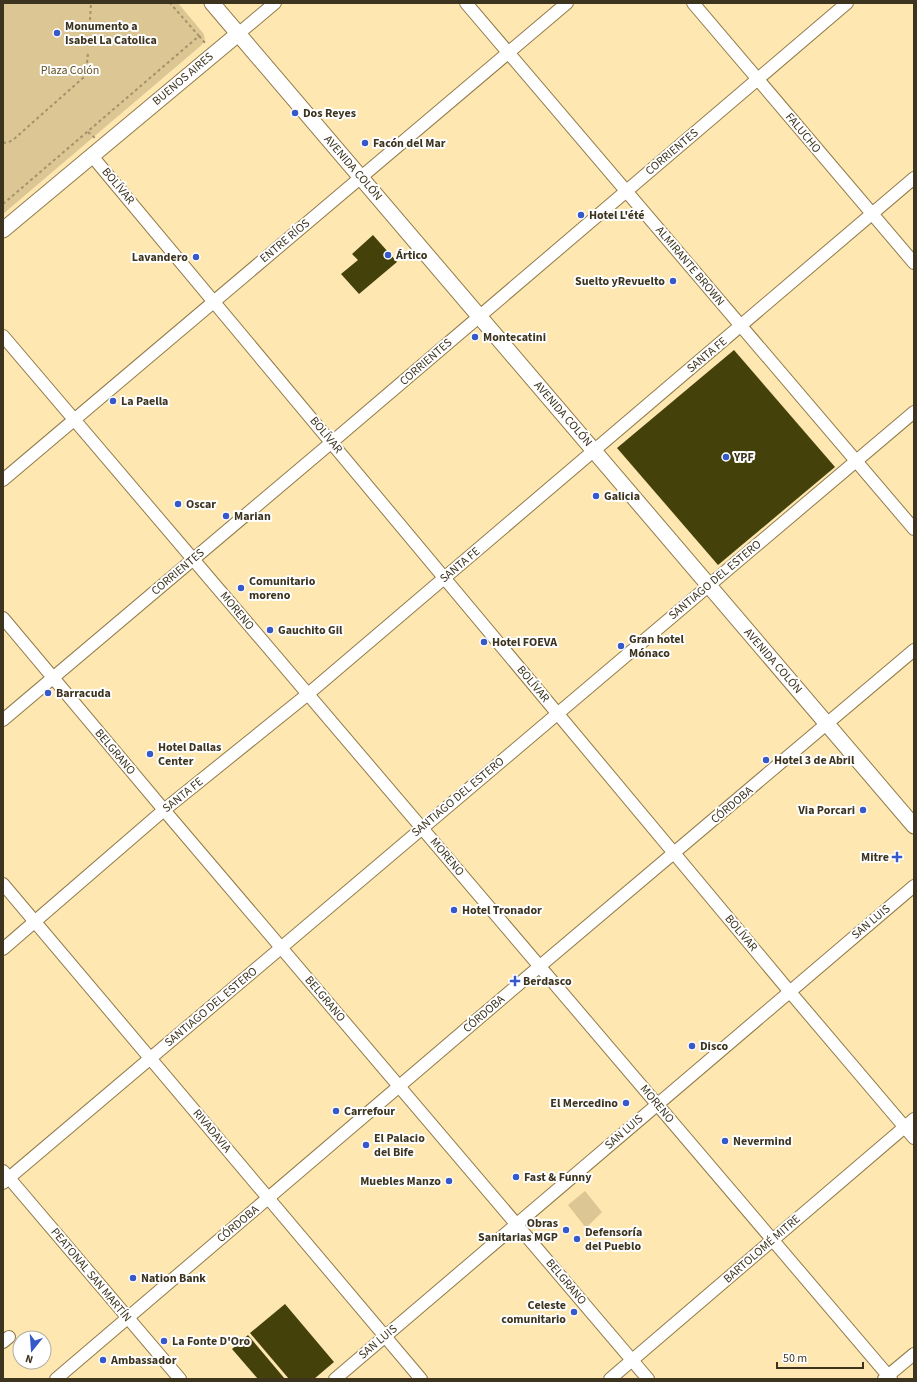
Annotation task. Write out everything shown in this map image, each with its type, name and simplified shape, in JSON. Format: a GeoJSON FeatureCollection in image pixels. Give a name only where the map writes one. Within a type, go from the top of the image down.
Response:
{"type":"FeatureCollection","features":[{"type":"Feature","properties":{"kind":"main road","name":"AVENIDA COLÓN"},"geometry":{"type":"LineString","coordinates":[[212,3],[914,826]]}},
{"type":"Feature","properties":{"kind":"main road","name":"BUENOS AIRES"},"geometry":{"type":"LineString","coordinates":[[3,230],[238,34]]}},
{"type":"Feature","properties":{"kind":"street","name":"BUENOS AIRES"},"geometry":{"type":"LineString","coordinates":[[238,34],[275,3]]}},
{"type":"Feature","properties":{"kind":"street","name":"ALMIRANTE BROWN"},"geometry":{"type":"LineString","coordinates":[[466,3],[914,528]]}},
{"type":"Feature","properties":{"kind":"street","name":"ENTRE RÍOS"},"geometry":{"type":"LineString","coordinates":[[3,480],[566,3]]}},
{"type":"Feature","properties":{"kind":"street","name":"FALUCHO"},"geometry":{"type":"LineString","coordinates":[[693,3],[914,263]]}},
{"type":"Feature","properties":{"kind":"street","name":"CORRIENTES"},"geometry":{"type":"LineString","coordinates":[[3,720],[847,3]]}},
{"type":"Feature","properties":{"kind":"street","name":"BOLÍVAR"},"geometry":{"type":"LineString","coordinates":[[92,156],[790,992],[909,1123],[914,1138]]}},
{"type":"Feature","properties":{"kind":"street","name":"SANTA FE"},"geometry":{"type":"LineString","coordinates":[[3,949],[164,810],[308,694],[914,178]]}},
{"type":"Feature","properties":{"kind":"street","name":"MORENO"},"geometry":{"type":"LineString","coordinates":[[3,336],[773,1240],[888,1378]]}},
{"type":"Feature","properties":{"kind":"street","name":"SANTIAGO DEL ESTERO"},"geometry":{"type":"LineString","coordinates":[[5,1178],[281,948],[914,412]]}},
{"type":"Feature","properties":{"kind":"street","name":"BELGRANO"},"geometry":{"type":"LineString","coordinates":[[3,618],[164,810],[648,1379]]}},
{"type":"Feature","properties":{"kind":"street","name":"CÓRDOBA"},"geometry":{"type":"LineString","coordinates":[[56,1379],[540,966],[914,650]]}},
{"type":"Feature","properties":{"kind":"street","name":"RIVADAVIA"},"geometry":{"type":"LineString","coordinates":[[3,884],[422,1379]]}},
{"type":"Feature","properties":{"kind":"street","name":"SAN LUIS"},"geometry":{"type":"LineString","coordinates":[[335,1379],[914,886]]}},
{"type":"Feature","properties":{"kind":"street","name":"BARTOLOMÉ MITRE"},"geometry":{"type":"LineString","coordinates":[[610,1379],[909,1123]]}},
{"type":"Feature","properties":{"kind":"street","name":"PEATONAL SAN MARTÍN"},"geometry":{"type":"LineString","coordinates":[[5,1178],[180,1379]]}},
{"type":"Feature","properties":{"kind":"street"},"geometry":{"type":"LineString","coordinates":[[888,1378],[914,1354]]}},
{"type":"Feature","properties":{"kind":"path"},"geometry":{"type":"LineString","coordinates":[[90,20],[91,3]]}},
{"type":"Feature","properties":{"kind":"path"},"geometry":{"type":"LineString","coordinates":[[3,204],[199,36],[170,3]]}},
{"type":"Feature","properties":{"kind":"path"},"geometry":{"type":"LineString","coordinates":[[3,143],[11,141],[84,77],[88,53]]}},
{"type":"Feature","properties":{"kind":"green space","name":"Plaza Colón"},"geometry":{"type":"Polygon","coordinates":[[[3,3],[178,3],[203,33],[205,38],[203,44],[3,214],[3,3]]]}},
{"type":"Feature","properties":{"kind":"green space"},"geometry":{"type":"Polygon","coordinates":[[[585,1191],[602,1212],[586,1228],[568,1205],[585,1191]]]}},
{"type":"Feature","properties":{"kind":"building"},"geometry":{"type":"Polygon","coordinates":[[[373,235],[397,262],[359,294],[341,274],[358,260],[352,254],[373,235]]]}},
{"type":"Feature","properties":{"kind":"building","name":"YPF"},"geometry":{"type":"Polygon","coordinates":[[[734,350],[835,467],[718,565],[617,448],[734,350]]]}},
{"type":"Feature","properties":{"kind":"building"},"geometry":{"type":"Polygon","coordinates":[[[285,1304],[334,1362],[314,1379],[289,1379],[250,1333],[285,1304]]]}},
{"type":"Feature","properties":{"kind":"building"},"geometry":{"type":"Polygon","coordinates":[[[248,1335],[285,1379],[258,1379],[232,1349],[248,1335]]]}},
{"type":"Feature","properties":{"kind":"place","name":"Monumento a Isabel La Catolica"},"geometry":{"type":"Point","coordinates":[57,33]}},
{"type":"Feature","properties":{"kind":"place","name":"Dos Reyes"},"geometry":{"type":"Point","coordinates":[295,113]}},
{"type":"Feature","properties":{"kind":"place","name":"Facón del Mar"},"geometry":{"type":"Point","coordinates":[365,143]}},
{"type":"Feature","properties":{"kind":"place","name":"Hotel L'été"},"geometry":{"type":"Point","coordinates":[581,215]}},
{"type":"Feature","properties":{"kind":"place","name":"Ártico"},"geometry":{"type":"Point","coordinates":[388,255]}},
{"type":"Feature","properties":{"kind":"place","name":"Lavandero"},"geometry":{"type":"Point","coordinates":[196,257]}},
{"type":"Feature","properties":{"kind":"place","name":"Suelto yRevuelto"},"geometry":{"type":"Point","coordinates":[673,281]}},
{"type":"Feature","properties":{"kind":"place","name":"Montecatini"},"geometry":{"type":"Point","coordinates":[475,337]}},
{"type":"Feature","properties":{"kind":"place","name":"La Paella"},"geometry":{"type":"Point","coordinates":[113,401]}},
{"type":"Feature","properties":{"kind":"place","name":"YPF"},"geometry":{"type":"Point","coordinates":[726,457]}},
{"type":"Feature","properties":{"kind":"place","name":"Galicia"},"geometry":{"type":"Point","coordinates":[596,496]}},
{"type":"Feature","properties":{"kind":"place","name":"Oscar"},"geometry":{"type":"Point","coordinates":[178,504]}},
{"type":"Feature","properties":{"kind":"place","name":"Marian"},"geometry":{"type":"Point","coordinates":[226,516]}},
{"type":"Feature","properties":{"kind":"place","name":"Comunitario moreno"},"geometry":{"type":"Point","coordinates":[241,588]}},
{"type":"Feature","properties":{"kind":"place","name":"Gauchito Gil"},"geometry":{"type":"Point","coordinates":[270,630]}},
{"type":"Feature","properties":{"kind":"place","name":"Hotel FOEVA"},"geometry":{"type":"Point","coordinates":[484,642]}},
{"type":"Feature","properties":{"kind":"place","name":"Gran hotel Mónaco"},"geometry":{"type":"Point","coordinates":[621,646]}},
{"type":"Feature","properties":{"kind":"place","name":"Barracuda"},"geometry":{"type":"Point","coordinates":[48,693]}},
{"type":"Feature","properties":{"kind":"place","name":"Hotel Dallas Center"},"geometry":{"type":"Point","coordinates":[150,754]}},
{"type":"Feature","properties":{"kind":"place","name":"Hotel 3 de Abril"},"geometry":{"type":"Point","coordinates":[766,760]}},
{"type":"Feature","properties":{"kind":"place","name":"Via Porcari"},"geometry":{"type":"Point","coordinates":[863,810]}},
{"type":"Feature","properties":{"kind":"place","name":"Mitre"},"geometry":{"type":"Point","coordinates":[897,857]}},
{"type":"Feature","properties":{"kind":"place","name":"Hotel Tronador"},"geometry":{"type":"Point","coordinates":[454,910]}},
{"type":"Feature","properties":{"kind":"place","name":"Berdasco"},"geometry":{"type":"Point","coordinates":[515,981]}},
{"type":"Feature","properties":{"kind":"place","name":"Disco"},"geometry":{"type":"Point","coordinates":[692,1046]}},
{"type":"Feature","properties":{"kind":"place","name":"El Mercedino"},"geometry":{"type":"Point","coordinates":[626,1103]}},
{"type":"Feature","properties":{"kind":"place","name":"Carrefour"},"geometry":{"type":"Point","coordinates":[336,1111]}},
{"type":"Feature","properties":{"kind":"place","name":"Nevermind"},"geometry":{"type":"Point","coordinates":[725,1141]}},
{"type":"Feature","properties":{"kind":"place","name":"El Palacio del Bife"},"geometry":{"type":"Point","coordinates":[366,1145]}},
{"type":"Feature","properties":{"kind":"place","name":"Fast & Funny"},"geometry":{"type":"Point","coordinates":[516,1177]}},
{"type":"Feature","properties":{"kind":"place","name":"Muebles Manzo"},"geometry":{"type":"Point","coordinates":[449,1181]}},
{"type":"Feature","properties":{"kind":"place","name":"Obras Sanitarias MGP"},"geometry":{"type":"Point","coordinates":[566,1230]}},
{"type":"Feature","properties":{"kind":"place","name":"Defensoría del Pueblo"},"geometry":{"type":"Point","coordinates":[577,1239]}},
{"type":"Feature","properties":{"kind":"place","name":"Nation Bank"},"geometry":{"type":"Point","coordinates":[133,1278]}},
{"type":"Feature","properties":{"kind":"place","name":"Celeste comunitario"},"geometry":{"type":"Point","coordinates":[574,1312]}},
{"type":"Feature","properties":{"kind":"place","name":"La Fonte D'Oro"},"geometry":{"type":"Point","coordinates":[164,1341]}},
{"type":"Feature","properties":{"kind":"place","name":"Ambassador"},"geometry":{"type":"Point","coordinates":[103,1360]}}]}
